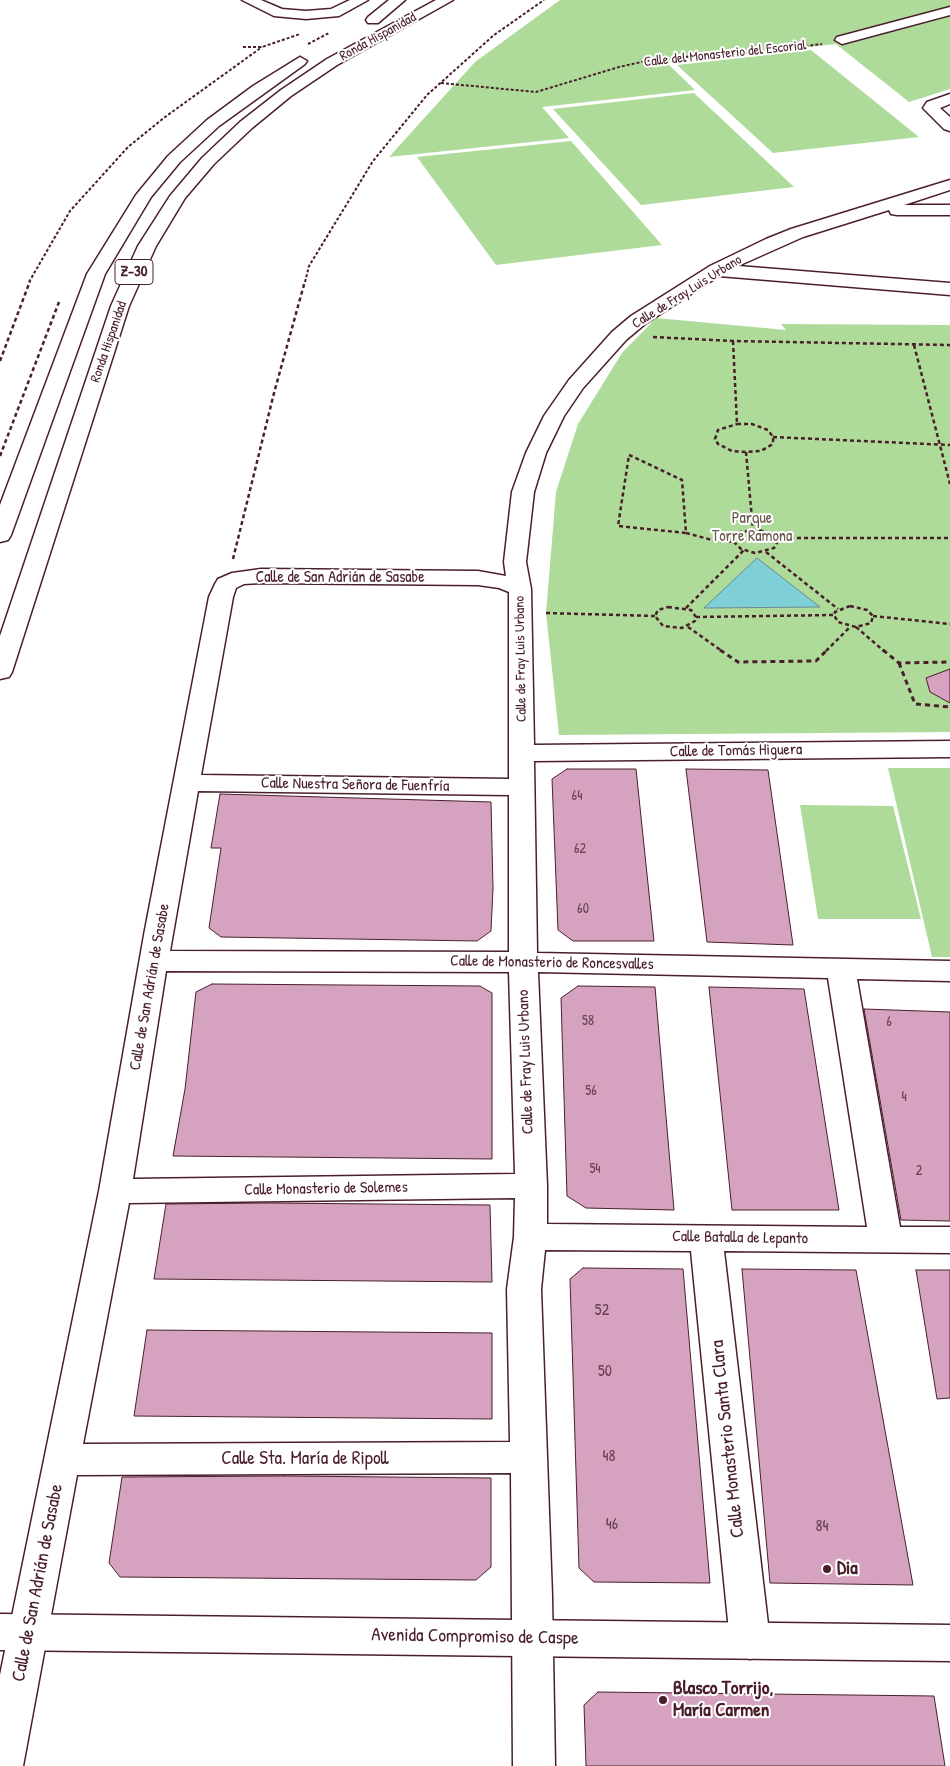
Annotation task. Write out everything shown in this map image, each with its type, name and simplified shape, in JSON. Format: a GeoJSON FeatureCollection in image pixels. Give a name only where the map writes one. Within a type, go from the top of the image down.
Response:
{"type":"FeatureCollection","features":[{"type":"Feature","properties":{"kind":"main road"},"geometry":{"type":"LineString","coordinates":[[249,0],[284,14],[329,14],[362,0]]}},
{"type":"Feature","properties":{"kind":"main road","name":"Ronda Hispanidad"},"geometry":{"type":"LineString","coordinates":[[398,0],[365,24],[411,0]]}},
{"type":"Feature","properties":{"kind":"main road","name":"Ronda Hispanidad"},"geometry":{"type":"LineString","coordinates":[[0,672],[129,285],[147,246],[178,196],[208,161],[246,125],[286,93],[332,62],[446,0]]}},
{"type":"Feature","properties":{"kind":"main road"},"geometry":{"type":"LineString","coordinates":[[842,40],[950,11]]}},
{"type":"Feature","properties":{"kind":"main road","name":"Z-30"},"geometry":{"type":"LineString","coordinates":[[0,535],[96,274],[144,195],[174,159],[213,123],[258,89],[312,54]]}},
{"type":"Feature","properties":{"kind":"main road"},"geometry":{"type":"LineString","coordinates":[[950,99],[932,105],[932,110],[950,126]]}},
{"type":"Feature","properties":{"kind":"main road"},"geometry":{"type":"LineString","coordinates":[[915,196],[950,168]]}},
{"type":"Feature","properties":{"kind":"main road","name":"Calle de Fray Luis Urbano"},"geometry":{"type":"LineString","coordinates":[[534,1766],[532,1638],[514,1458],[524,1289],[530,1237],[531,1186],[523,962],[509,786],[522,753],[517,575],[523,492],[536,453],[554,416],[576,384],[619,336],[638,320],[716,270],[772,243],[842,218],[950,185]]}},
{"type":"Feature","properties":{"kind":"main road","name":"Calle de Fray Luis Urbano"},"geometry":{"type":"LineString","coordinates":[[842,218],[888,211],[950,210]]}},
{"type":"Feature","properties":{"kind":"main road"},"geometry":{"type":"LineString","coordinates":[[716,270],[950,289]]}},
{"type":"Feature","properties":{"kind":"main road","name":"Calle de San Adrián de Sasabe"},"geometry":{"type":"LineString","coordinates":[[2,1766],[14,1632],[63,1460],[115,1191],[154,961],[200,783],[221,597],[226,584],[240,578],[261,576],[478,578],[504,582],[517,575]]}},
{"type":"Feature","properties":{"kind":"main road","name":"Calle de Tomás Higuera"},"geometry":{"type":"LineString","coordinates":[[522,753],[950,749]]}},
{"type":"Feature","properties":{"kind":"main road","name":"Calle Nuestra Señora de Fuenfría"},"geometry":{"type":"LineString","coordinates":[[200,783],[509,786]]}},
{"type":"Feature","properties":{"kind":"main road","name":"Calle de Monasterio de Roncesvalles"},"geometry":{"type":"LineString","coordinates":[[154,961],[523,962],[841,967],[950,971]]}},
{"type":"Feature","properties":{"kind":"main road"},"geometry":{"type":"LineString","coordinates":[[841,967],[886,1240]]}},
{"type":"Feature","properties":{"kind":"main road","name":"Calle Monasterio de Solemes"},"geometry":{"type":"LineString","coordinates":[[115,1191],[531,1186]]}},
{"type":"Feature","properties":{"kind":"main road","name":"Calle Batalla de Lepanto"},"geometry":{"type":"LineString","coordinates":[[530,1237],[950,1240]]}},
{"type":"Feature","properties":{"kind":"main road","name":"Calle Monasterio Santa Clara"},"geometry":{"type":"LineString","coordinates":[[706,1238],[750,1641]]}},
{"type":"Feature","properties":{"kind":"main road","name":"Calle Sta. María de Ripoll"},"geometry":{"type":"LineString","coordinates":[[63,1460],[514,1458]]}},
{"type":"Feature","properties":{"kind":"main road","name":"Avenida Compromiso de Caspe"},"geometry":{"type":"LineString","coordinates":[[14,1632],[950,1644]]}},
{"type":"Feature","properties":{"kind":"path"},"geometry":{"type":"LineString","coordinates":[[226,584],[248,503],[274,393],[309,266],[373,162],[427,95],[494,35],[544,0]]}},
{"type":"Feature","properties":{"kind":"path"},"geometry":{"type":"LineString","coordinates":[[0,361],[32,275],[70,211],[128,147],[165,117],[262,47],[322,25],[328,22],[329,14]]}},
{"type":"Feature","properties":{"kind":"path","name":"Calle del Monasterio del Escorial"},"geometry":{"type":"LineString","coordinates":[[441,82],[536,92],[619,67],[655,59],[759,52],[842,40]]}},
{"type":"Feature","properties":{"kind":"path"},"geometry":{"type":"LineString","coordinates":[[242,47],[262,47]]}},
{"type":"Feature","properties":{"kind":"path"},"geometry":{"type":"LineString","coordinates":[[650,337],[734,341],[950,345]]}},
{"type":"Feature","properties":{"kind":"path"},"geometry":{"type":"LineString","coordinates":[[734,341],[737,424]]}},
{"type":"Feature","properties":{"kind":"path"},"geometry":{"type":"LineString","coordinates":[[0,346],[6,345]]}},
{"type":"Feature","properties":{"kind":"path"},"geometry":{"type":"LineString","coordinates":[[914,345],[938,444],[950,484]]}},
{"type":"Feature","properties":{"kind":"path"},"geometry":{"type":"LineString","coordinates":[[737,424],[768,430],[773,437],[773,444],[768,448],[746,452],[724,448],[715,439],[718,430],[737,424]]}},
{"type":"Feature","properties":{"kind":"path"},"geometry":{"type":"LineString","coordinates":[[773,437],[950,445]]}},
{"type":"Feature","properties":{"kind":"path"},"geometry":{"type":"LineString","coordinates":[[746,452],[753,530]]}},
{"type":"Feature","properties":{"kind":"path"},"geometry":{"type":"LineString","coordinates":[[686,533],[682,480],[629,455],[618,526],[686,533],[716,541],[734,542],[744,550],[755,552],[766,551],[777,545],[776,538]]}},
{"type":"Feature","properties":{"kind":"path"},"geometry":{"type":"LineString","coordinates":[[734,542],[734,538],[740,532],[753,530],[767,532],[776,538],[950,538]]}},
{"type":"Feature","properties":{"kind":"path"},"geometry":{"type":"LineString","coordinates":[[686,608],[744,550]]}},
{"type":"Feature","properties":{"kind":"path"},"geometry":{"type":"LineString","coordinates":[[766,551],[838,609],[856,607],[867,610],[873,616],[950,624]]}},
{"type":"Feature","properties":{"kind":"path"},"geometry":{"type":"LineString","coordinates":[[655,616],[662,608],[674,606],[686,608],[696,617],[834,615]]}},
{"type":"Feature","properties":{"kind":"path"},"geometry":{"type":"LineString","coordinates":[[834,615],[838,609]]}},
{"type":"Feature","properties":{"kind":"path"},"geometry":{"type":"LineString","coordinates":[[546,613],[655,616]]}},
{"type":"Feature","properties":{"kind":"path"},"geometry":{"type":"LineString","coordinates":[[834,615],[838,622],[850,627],[868,625],[873,620],[873,616]]}},
{"type":"Feature","properties":{"kind":"path"},"geometry":{"type":"LineString","coordinates":[[655,616],[659,623],[669,628],[688,627],[693,624],[696,617]]}},
{"type":"Feature","properties":{"kind":"path"},"geometry":{"type":"LineString","coordinates":[[688,627],[738,662],[816,661],[850,627]]}},
{"type":"Feature","properties":{"kind":"path"},"geometry":{"type":"LineString","coordinates":[[856,627],[899,663],[915,704],[950,707]]}},
{"type":"Feature","properties":{"kind":"path"},"geometry":{"type":"LineString","coordinates":[[899,663],[950,662]]}},
{"type":"Feature","properties":{"kind":"green space"},"geometry":{"type":"Polygon","coordinates":[[[560,0],[950,0],[950,89],[909,102],[836,44],[667,63],[695,90],[542,107],[569,138],[389,157],[475,62],[560,0]]]}},
{"type":"Feature","properties":{"kind":"green space"},"geometry":{"type":"Polygon","coordinates":[[[811,50],[919,137],[773,153],[677,65],[811,50]]]}},
{"type":"Feature","properties":{"kind":"green space"},"geometry":{"type":"Polygon","coordinates":[[[694,93],[794,187],[641,205],[553,109],[694,93]]]}},
{"type":"Feature","properties":{"kind":"green space"},"geometry":{"type":"Polygon","coordinates":[[[571,141],[662,245],[496,265],[417,157],[571,141]]]}},
{"type":"Feature","properties":{"kind":"green space","name":"Parque Torre Ramona"},"geometry":{"type":"Polygon","coordinates":[[[656,318],[786,330],[781,324],[950,325],[950,732],[559,735],[546,613],[556,492],[578,424],[622,353],[656,318]]]}},
{"type":"Feature","properties":{"kind":"green space"},"geometry":{"type":"Polygon","coordinates":[[[888,768],[950,768],[950,957],[932,957],[888,768]]]}},
{"type":"Feature","properties":{"kind":"green space"},"geometry":{"type":"Polygon","coordinates":[[[800,805],[893,806],[921,919],[818,919],[800,805]]]}},
{"type":"Feature","properties":{"kind":"water"},"geometry":{"type":"Polygon","coordinates":[[[757,558],[820,607],[704,608],[757,558]]]}},
{"type":"Feature","properties":{"kind":"building"},"geometry":{"type":"Polygon","coordinates":[[[950,669],[950,703],[930,692],[926,678],[950,669]]]}},
{"type":"Feature","properties":{"kind":"building"},"geometry":{"type":"Polygon","coordinates":[[[567,769],[636,769],[654,941],[573,941],[558,930],[552,779],[567,769]]]}},
{"type":"Feature","properties":{"kind":"building"},"geometry":{"type":"Polygon","coordinates":[[[686,769],[768,770],[793,945],[707,942],[686,769]]]}},
{"type":"Feature","properties":{"kind":"building"},"geometry":{"type":"Polygon","coordinates":[[[220,794],[491,802],[493,888],[491,931],[477,941],[221,937],[209,928],[221,848],[211,848],[220,794]]]}},
{"type":"Feature","properties":{"kind":"building"},"geometry":{"type":"Polygon","coordinates":[[[212,984],[480,986],[492,993],[492,1159],[173,1156],[185,1089],[196,992],[212,984]]]}},
{"type":"Feature","properties":{"kind":"building"},"geometry":{"type":"Polygon","coordinates":[[[578,986],[655,987],[674,1210],[586,1208],[567,1196],[561,998],[578,986]]]}},
{"type":"Feature","properties":{"kind":"building"},"geometry":{"type":"Polygon","coordinates":[[[709,987],[804,989],[839,1210],[732,1210],[709,987]]]}},
{"type":"Feature","properties":{"kind":"building"},"geometry":{"type":"Polygon","coordinates":[[[864,1009],[950,1012],[950,1221],[901,1220],[864,1009]]]}},
{"type":"Feature","properties":{"kind":"building"},"geometry":{"type":"Polygon","coordinates":[[[166,1204],[490,1205],[492,1282],[154,1279],[166,1204]]]}},
{"type":"Feature","properties":{"kind":"building"},"geometry":{"type":"Polygon","coordinates":[[[583,1268],[683,1269],[710,1583],[594,1582],[579,1568],[570,1279],[583,1268]]]}},
{"type":"Feature","properties":{"kind":"building"},"geometry":{"type":"Polygon","coordinates":[[[742,1269],[856,1270],[913,1585],[770,1583],[742,1269]]]}},
{"type":"Feature","properties":{"kind":"building"},"geometry":{"type":"Polygon","coordinates":[[[916,1270],[950,1270],[950,1398],[937,1399],[916,1270]]]}},
{"type":"Feature","properties":{"kind":"building"},"geometry":{"type":"Polygon","coordinates":[[[147,1330],[492,1333],[492,1419],[134,1416],[147,1330]]]}},
{"type":"Feature","properties":{"kind":"building"},"geometry":{"type":"Polygon","coordinates":[[[122,1477],[491,1478],[491,1567],[476,1580],[120,1577],[109,1563],[122,1477]]]}},
{"type":"Feature","properties":{"kind":"building"},"geometry":{"type":"Polygon","coordinates":[[[598,1692],[934,1696],[945,1766],[586,1766],[584,1705],[598,1692]]]}},
{"type":"Feature","properties":{"kind":"place","name":"Dia"},"geometry":{"type":"Point","coordinates":[827,1569]}},
{"type":"Feature","properties":{"kind":"place","name":"Blasco Torrijo, María Carmen"},"geometry":{"type":"Point","coordinates":[663,1700]}}]}
